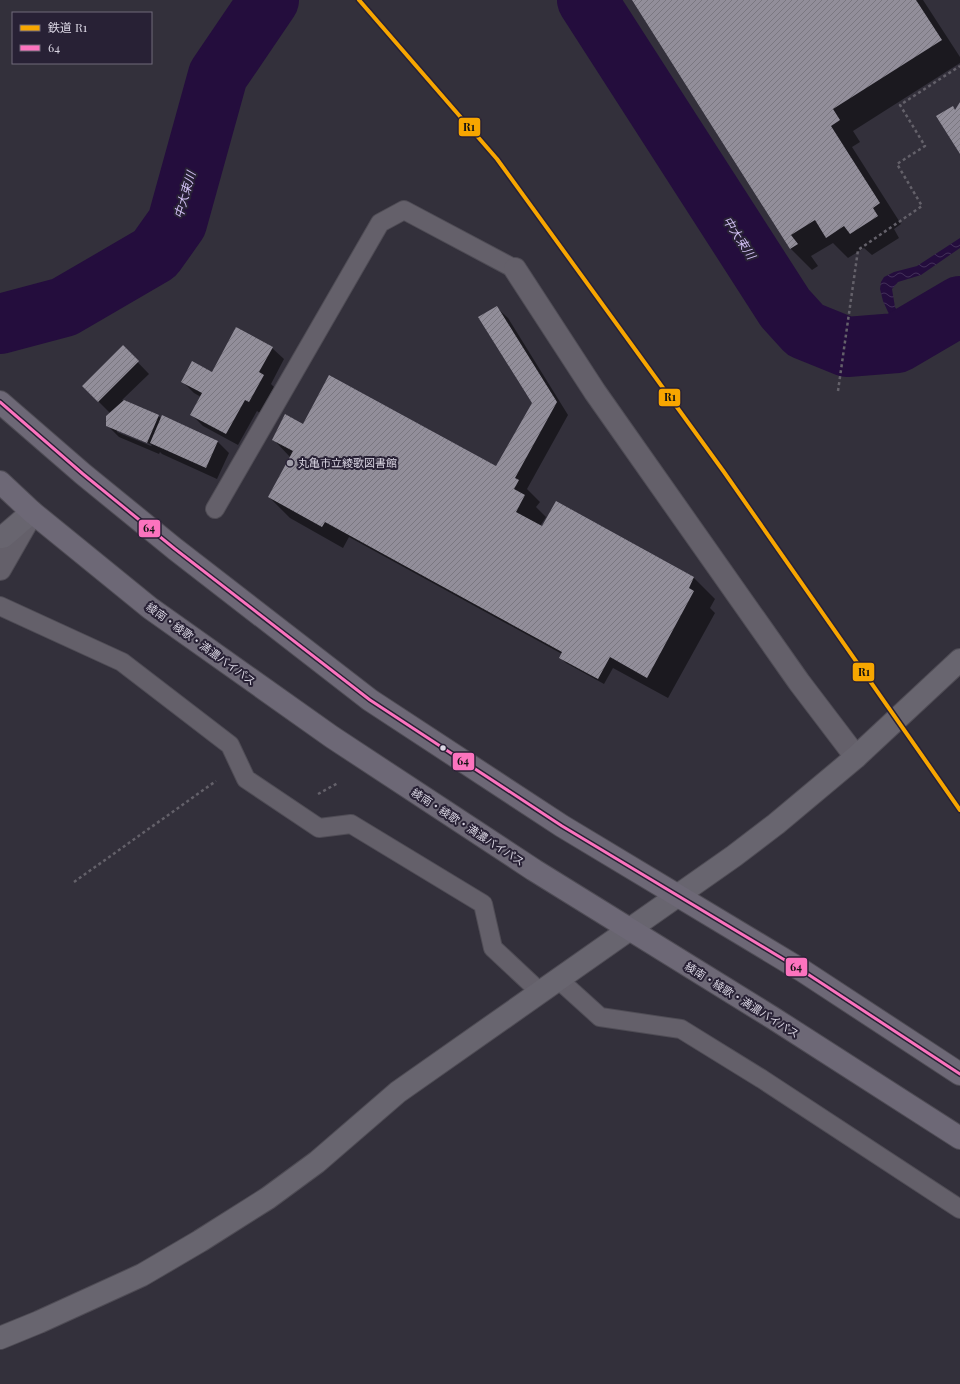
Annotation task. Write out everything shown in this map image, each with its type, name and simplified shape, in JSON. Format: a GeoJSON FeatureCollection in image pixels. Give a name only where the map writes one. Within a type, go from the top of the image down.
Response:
{"type":"FeatureCollection","features":[{"type":"Feature","properties":{"kind":"highway"},"geometry":{"type":"LineString","coordinates":[[0,402],[83,474],[169,544],[370,700],[562,826],[803,971],[960,1074]]}},
{"type":"Feature","properties":{"kind":"highway","name":"綾南・綾歌・満濃バイパス"},"geometry":{"type":"LineString","coordinates":[[0,482],[32,512],[150,608],[332,737],[534,870],[960,1138]]}},
{"type":"Feature","properties":{"kind":"street"},"geometry":{"type":"LineString","coordinates":[[515,269],[599,399],[799,682],[856,757]]}},
{"type":"Feature","properties":{"kind":"street"},"geometry":{"type":"LineString","coordinates":[[0,537],[3,537],[32,512]]}},
{"type":"Feature","properties":{"kind":"street"},"geometry":{"type":"LineString","coordinates":[[0,569],[32,512]]}},
{"type":"Feature","properties":{"kind":"street"},"geometry":{"type":"LineString","coordinates":[[0,1338],[142,1275],[213,1234],[268,1198],[317,1162],[398,1092],[734,856],[776,824],[856,757],[960,660]]}},
{"type":"Feature","properties":{"kind":"lane"},"geometry":{"type":"LineString","coordinates":[[215,508],[380,222],[404,210],[515,269]]}},
{"type":"Feature","properties":{"kind":"lane"},"geometry":{"type":"LineString","coordinates":[[0,606],[122,662],[230,745],[246,779],[319,828],[351,824],[483,904],[493,948],[540,992]]}},
{"type":"Feature","properties":{"kind":"lane"},"geometry":{"type":"LineString","coordinates":[[558,979],[600,1017],[681,1029],[768,1083],[960,1208]]}},
{"type":"Feature","properties":{"kind":"path"},"geometry":{"type":"LineString","coordinates":[[838,391],[858,250],[922,206],[897,164],[925,146],[900,105],[960,66]]}},
{"type":"Feature","properties":{"kind":"path"},"geometry":{"type":"LineString","coordinates":[[74,882],[239,765]]}},
{"type":"Feature","properties":{"kind":"path"},"geometry":{"type":"LineString","coordinates":[[311,792],[318,795],[338,783]]}},
{"type":"Feature","properties":{"kind":"water"},"geometry":{"type":"Polygon","coordinates":[[[960,238],[960,248],[921,275],[898,282],[892,289],[895,307],[903,321],[896,324],[883,301],[880,289],[881,282],[884,277],[894,272],[917,266],[960,238]]]}},
{"type":"Feature","properties":{"kind":"building"},"geometry":{"type":"Polygon","coordinates":[[[632,0],[916,0],[942,40],[833,109],[840,120],[831,126],[880,203],[873,208],[878,216],[850,234],[844,226],[826,238],[815,220],[791,235],[798,244],[790,249],[632,0]]]}},
{"type":"Feature","properties":{"kind":"building"},"geometry":{"type":"Polygon","coordinates":[[[960,102],[960,154],[936,116],[953,106],[955,110],[960,102]]]}},
{"type":"Feature","properties":{"kind":"building"},"geometry":{"type":"Polygon","coordinates":[[[497,306],[557,402],[515,478],[519,480],[514,489],[525,495],[516,512],[542,526],[556,501],[694,577],[689,588],[694,591],[647,678],[610,657],[598,679],[559,658],[562,652],[325,522],[322,527],[268,497],[293,451],[272,440],[285,414],[303,424],[329,375],[496,466],[532,403],[478,317],[497,306]]]}},
{"type":"Feature","properties":{"kind":"building"},"geometry":{"type":"Polygon","coordinates":[[[236,327],[273,347],[259,372],[264,375],[249,402],[245,400],[226,434],[190,415],[202,393],[181,382],[192,361],[212,372],[236,327]]]}},
{"type":"Feature","properties":{"kind":"building"},"geometry":{"type":"Polygon","coordinates":[[[123,345],[139,361],[98,402],[82,386],[123,345]]]}},
{"type":"Feature","properties":{"kind":"building"},"geometry":{"type":"Polygon","coordinates":[[[124,400],[159,415],[147,443],[106,426],[106,416],[124,400]]]}},
{"type":"Feature","properties":{"kind":"building"},"geometry":{"type":"Polygon","coordinates":[[[162,415],[218,441],[206,468],[150,443],[162,415]]]}},
{"type":"Feature","properties":{"kind":"waterway","name":"中大束川"},"geometry":{"type":"LineString","coordinates":[[0,324],[64,307],[155,254],[177,223],[218,75],[269,0]]}},
{"type":"Feature","properties":{"kind":"waterway","name":"中大束川"},"geometry":{"type":"LineString","coordinates":[[587,0],[785,308],[805,330],[847,347],[897,343],[960,306]]}},
{"type":"Feature","properties":{"kind":"waterway"},"geometry":{"type":"LineString","coordinates":[[897,319],[908,336]]}},
{"type":"Feature","properties":{"kind":"rail line","name":"R1"},"geometry":{"type":"LineString","coordinates":[[359,0],[497,159],[724,472],[960,810]]}},
{"type":"Feature","properties":{"kind":"transit line","name":"64"},"geometry":{"type":"LineString","coordinates":[[0,402],[83,474],[175,549],[370,700],[562,826],[803,971],[960,1074]]}},
{"type":"Feature","properties":{"kind":"place","name":"丸亀市立綾歌図書館"},"geometry":{"type":"Point","coordinates":[290,463]}}]}
